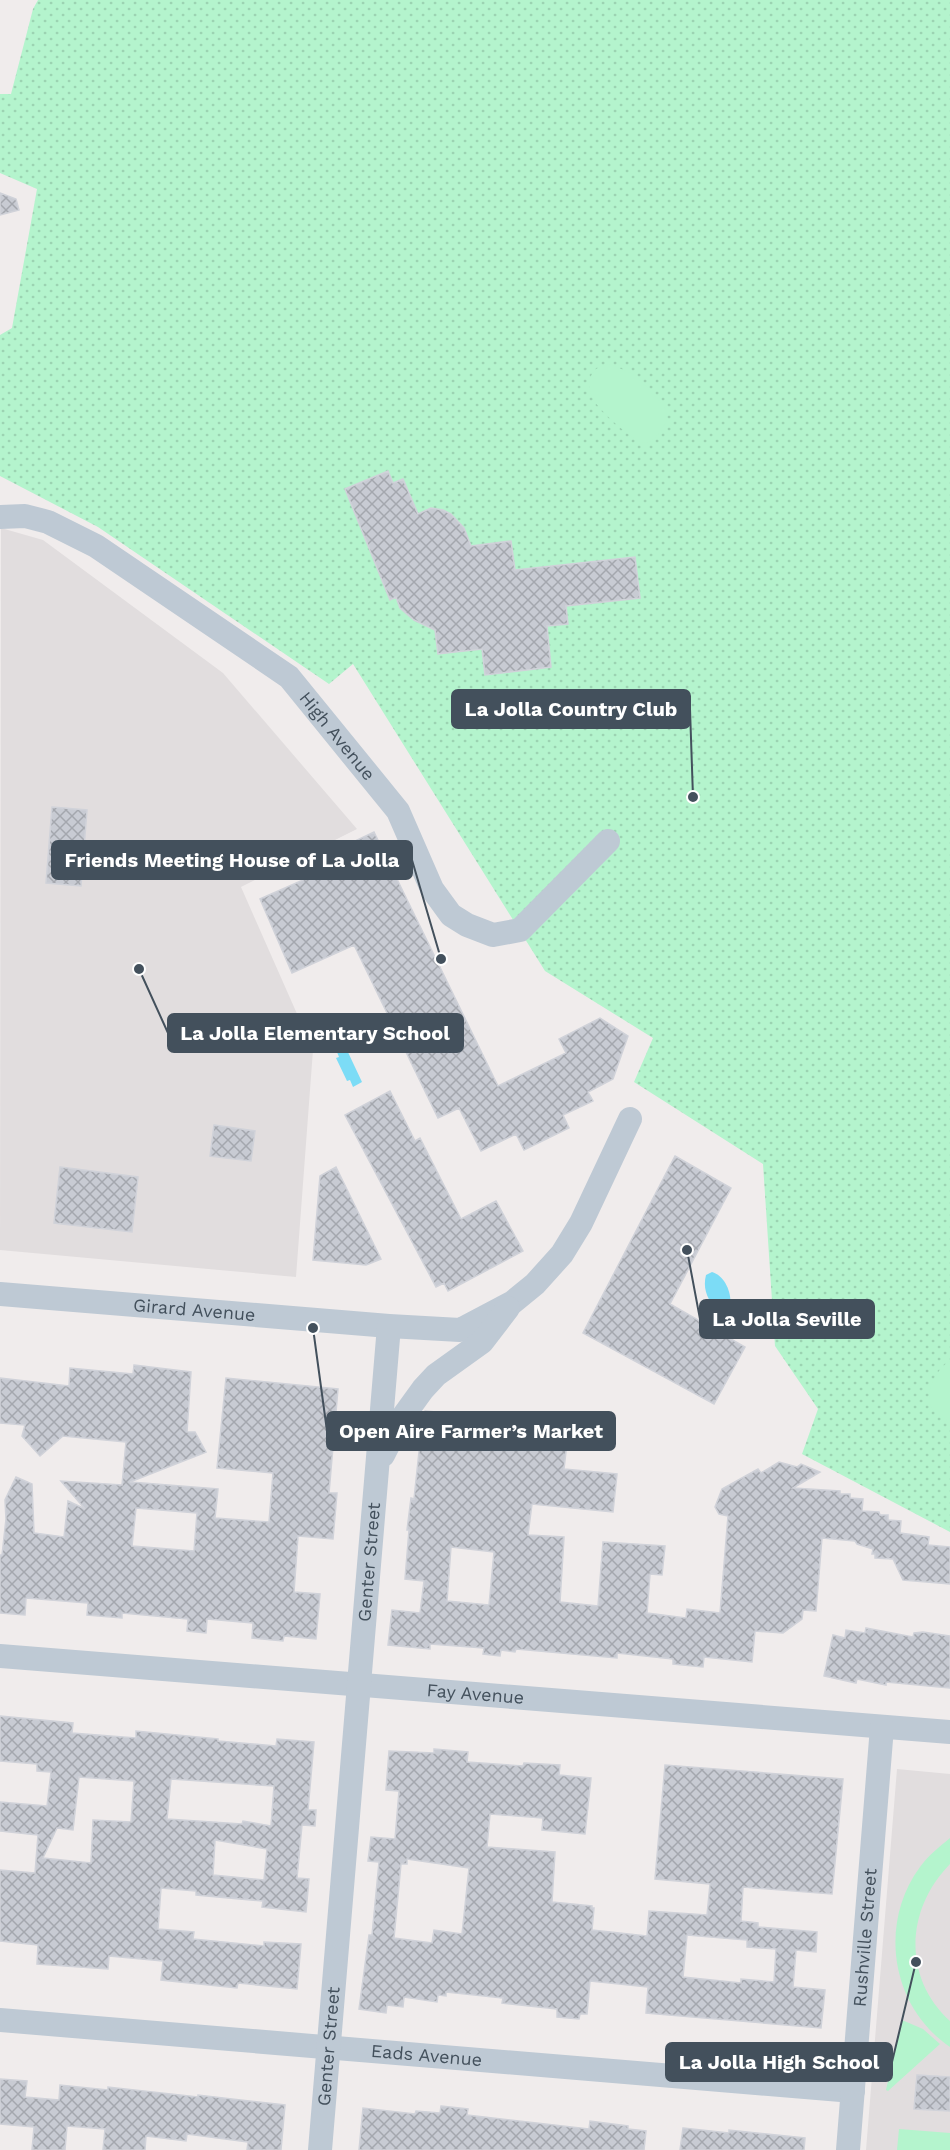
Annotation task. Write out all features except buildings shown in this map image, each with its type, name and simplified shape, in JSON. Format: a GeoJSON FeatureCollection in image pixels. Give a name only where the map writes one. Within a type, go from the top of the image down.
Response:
{"type":"FeatureCollection","features":[{"type":"Feature","properties":{"kind":"street","name":"High Avenue"},"geometry":{"type":"LineString","coordinates":[[0,517],[25,516],[48,522],[96,546],[289,677],[398,811],[432,889],[451,915],[467,925],[493,935],[520,930],[608,841]]}},
{"type":"Feature","properties":{"kind":"street"},"geometry":{"type":"LineString","coordinates":[[389,1326],[460,1329],[513,1302],[535,1284],[562,1254],[581,1223],[630,1119]]}},
{"type":"Feature","properties":{"kind":"street","name":"Girard Avenue"},"geometry":{"type":"LineString","coordinates":[[0,1294],[389,1326]]}},
{"type":"Feature","properties":{"kind":"street"},"geometry":{"type":"LineString","coordinates":[[377,1465],[402,1418],[423,1389],[436,1375],[482,1342],[513,1302]]}},
{"type":"Feature","properties":{"kind":"street","name":"Genter Street"},"geometry":{"type":"LineString","coordinates":[[320,2150],[389,1326]]}},
{"type":"Feature","properties":{"kind":"street","name":"Fay Avenue"},"geometry":{"type":"LineString","coordinates":[[0,1656],[950,1732]]}},
{"type":"Feature","properties":{"kind":"street","name":"Rushville Street"},"geometry":{"type":"LineString","coordinates":[[848,2150],[882,1727]]}},
{"type":"Feature","properties":{"kind":"street","name":"Eads Avenue"},"geometry":{"type":"LineString","coordinates":[[0,2020],[853,2091]]}},
{"type":"Feature","properties":{"kind":"shaded area"},"geometry":{"type":"Polygon","coordinates":[[[1,528],[43,540],[223,673],[357,829],[241,887],[313,1050],[296,1277],[0,1250],[1,528]]]}},
{"type":"Feature","properties":{"kind":"shaded area"},"geometry":{"type":"Polygon","coordinates":[[[897,1769],[950,1774],[950,2150],[866,2150],[897,1769]]]}},
{"type":"Feature","properties":{"kind":"green space"},"geometry":{"type":"Polygon","coordinates":[[[38,0],[950,0],[950,1532],[802,1454],[818,1409],[775,1346],[763,1164],[634,1082],[653,1038],[545,971],[353,664],[329,684],[98,527],[0,476],[0,335],[12,328],[37,189],[0,173],[0,94],[11,94],[33,9],[38,0]]]}},
{"type":"Feature","properties":{"kind":"green space"},"geometry":{"type":"Polygon","coordinates":[[[610,364],[635,375],[664,406],[666,422],[654,439],[646,443],[634,438],[609,418],[593,399],[589,388],[591,376],[599,367],[610,364]]]}},
{"type":"Feature","properties":{"kind":"green space"},"geometry":{"type":"Polygon","coordinates":[[[950,1361],[950,1422],[939,1416],[931,1407],[929,1394],[936,1375],[950,1361]]]}},
{"type":"Feature","properties":{"kind":"green space"},"geometry":{"type":"Polygon","coordinates":[[[950,1838],[950,1864],[935,1882],[925,1901],[918,1922],[916,1943],[917,1964],[924,1984],[934,2003],[950,2021],[950,2047],[930,2030],[915,2010],[904,1987],[897,1963],[895,1938],[899,1914],[907,1889],[923,1863],[950,1838]]]}},
{"type":"Feature","properties":{"kind":"green space"},"geometry":{"type":"Polygon","coordinates":[[[902,2020],[923,2029],[940,2044],[888,2091],[886,2090],[902,2020]]]}},
{"type":"Feature","properties":{"kind":"green space"},"geometry":{"type":"Polygon","coordinates":[[[899,2129],[950,2133],[950,2150],[897,2150],[899,2129]]]}},
{"type":"Feature","properties":{"kind":"water"},"geometry":{"type":"Polygon","coordinates":[[[346,1048],[362,1082],[353,1087],[350,1080],[347,1081],[336,1058],[339,1057],[337,1052],[346,1048]]]}},
{"type":"Feature","properties":{"kind":"water"},"geometry":{"type":"Polygon","coordinates":[[[712,1272],[726,1283],[730,1295],[730,1308],[725,1315],[718,1312],[709,1300],[706,1291],[706,1275],[712,1272]]]}},
{"type":"Feature","properties":{"kind":"place","name":"La Jolla Country Club"},"geometry":{"type":"Point","coordinates":[693,797]}},
{"type":"Feature","properties":{"kind":"place","name":"Friends Meeting House of La Jolla"},"geometry":{"type":"Point","coordinates":[441,959]}},
{"type":"Feature","properties":{"kind":"place","name":"La Jolla Elementary School"},"geometry":{"type":"Point","coordinates":[139,969]}},
{"type":"Feature","properties":{"kind":"place","name":"La Jolla Seville"},"geometry":{"type":"Point","coordinates":[687,1250]}},
{"type":"Feature","properties":{"kind":"place","name":"Open Aire Farmer’s Market"},"geometry":{"type":"Point","coordinates":[313,1328]}},
{"type":"Feature","properties":{"kind":"place","name":"La Jolla High School"},"geometry":{"type":"Point","coordinates":[916,1962]}}]}
